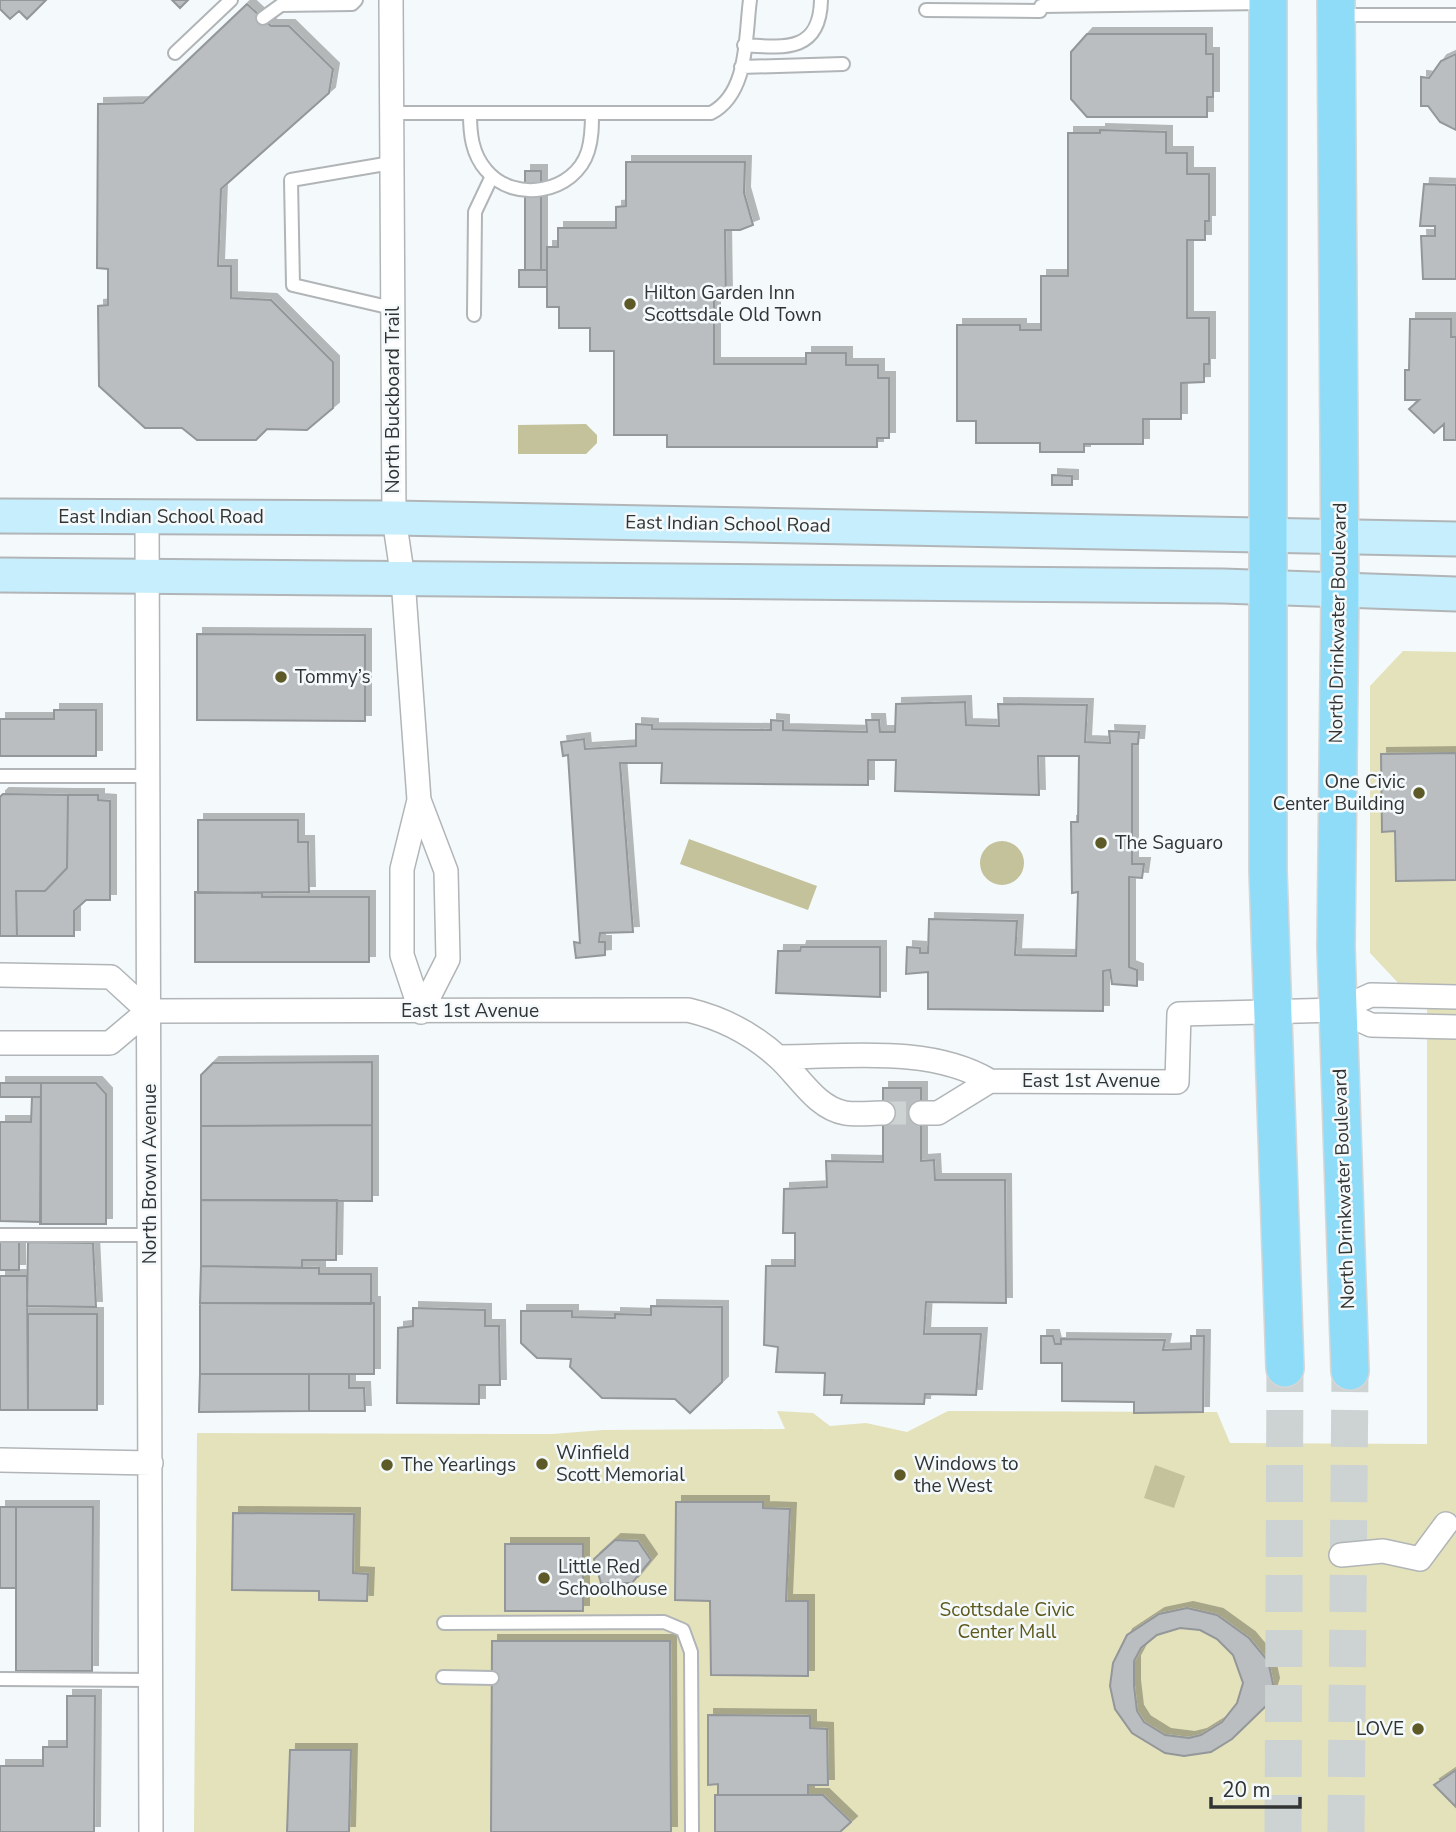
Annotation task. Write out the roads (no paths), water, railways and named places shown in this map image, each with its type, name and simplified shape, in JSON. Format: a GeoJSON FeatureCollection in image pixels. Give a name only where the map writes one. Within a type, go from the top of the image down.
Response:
{"type":"FeatureCollection","features":[{"type":"Feature","properties":{"kind":"main road"},"geometry":{"type":"LineString","coordinates":[[1268,2],[1271,1014],[1285,1368]]}},
{"type":"Feature","properties":{"kind":"main road","name":"North Drinkwater Boulevard"},"geometry":{"type":"LineString","coordinates":[[1336,8],[1340,536],[1336,772],[1338,1010],[1350,1371]]}},
{"type":"Feature","properties":{"kind":"main road","name":"East Indian School Road"},"geometry":{"type":"LineString","coordinates":[[0,516],[394,518],[1456,539]]}},
{"type":"Feature","properties":{"kind":"main road"},"geometry":{"type":"LineString","coordinates":[[0,575],[1268,588],[1456,594]]}},
{"type":"Feature","properties":{"kind":"street","name":"North Buckboard Trail"},"geometry":{"type":"LineString","coordinates":[[391,0],[394,518],[403,579],[419,800],[446,871],[449,959],[421,1012]]}},
{"type":"Feature","properties":{"kind":"street","name":"North Brown Avenue"},"geometry":{"type":"LineString","coordinates":[[147,517],[153,1679],[151,1832]]}},
{"type":"Feature","properties":{"kind":"street","name":"North Buckboard Trail"},"geometry":{"type":"LineString","coordinates":[[419,800],[402,869],[402,955],[421,1012]]}},
{"type":"Feature","properties":{"kind":"street"},"geometry":{"type":"LineString","coordinates":[[0,975],[111,977],[148,1012],[110,1042],[0,1042]]}},
{"type":"Feature","properties":{"kind":"street"},"geometry":{"type":"LineString","coordinates":[[1338,1010],[1371,995],[1456,997]]}},
{"type":"Feature","properties":{"kind":"street","name":"East 1st Avenue"},"geometry":{"type":"LineString","coordinates":[[148,1012],[688,1010],[715,1016],[743,1032],[779,1057],[818,1099],[843,1113],[883,1113]]}},
{"type":"Feature","properties":{"kind":"street","name":"East 1st Avenue"},"geometry":{"type":"LineString","coordinates":[[779,1057],[928,1059],[970,1069],[990,1081],[1177,1082],[1179,1014],[1271,1014],[1338,1010]]}},
{"type":"Feature","properties":{"kind":"street"},"geometry":{"type":"LineString","coordinates":[[1338,1010],[1371,1025],[1456,1027]]}},
{"type":"Feature","properties":{"kind":"street"},"geometry":{"type":"LineString","coordinates":[[921,1113],[938,1113],[990,1081]]}},
{"type":"Feature","properties":{"kind":"street"},"geometry":{"type":"LineString","coordinates":[[0,1460],[151,1463]]}},
{"type":"Feature","properties":{"kind":"street"},"geometry":{"type":"LineString","coordinates":[[1341,1555],[1383,1551],[1420,1559],[1446,1524]]}},
{"type":"Feature","properties":{"kind":"lane"},"geometry":{"type":"LineString","coordinates":[[175,53],[231,0]]}},
{"type":"Feature","properties":{"kind":"lane"},"geometry":{"type":"LineString","coordinates":[[263,18],[281,5],[352,4],[356,0]]}},
{"type":"Feature","properties":{"kind":"lane"},"geometry":{"type":"LineString","coordinates":[[391,113],[711,113],[730,97],[740,80],[750,0]]}},
{"type":"Feature","properties":{"kind":"lane"},"geometry":{"type":"LineString","coordinates":[[744,45],[784,48],[808,39],[820,18],[821,0]]}},
{"type":"Feature","properties":{"kind":"lane"},"geometry":{"type":"LineString","coordinates":[[926,9],[1268,2]]}},
{"type":"Feature","properties":{"kind":"lane"},"geometry":{"type":"LineString","coordinates":[[1336,8],[1456,15]]}},
{"type":"Feature","properties":{"kind":"lane"},"geometry":{"type":"LineString","coordinates":[[741,67],[843,64]]}},
{"type":"Feature","properties":{"kind":"lane"},"geometry":{"type":"LineString","coordinates":[[470,114],[475,154],[492,176],[521,190],[542,190],[561,183],[577,170],[587,153],[592,113]]}},
{"type":"Feature","properties":{"kind":"lane"},"geometry":{"type":"LineString","coordinates":[[391,163],[291,180],[293,285],[392,308]]}},
{"type":"Feature","properties":{"kind":"lane"},"geometry":{"type":"LineString","coordinates":[[474,315],[475,212],[492,176]]}},
{"type":"Feature","properties":{"kind":"lane"},"geometry":{"type":"LineString","coordinates":[[0,776],[148,776]]}},
{"type":"Feature","properties":{"kind":"lane"},"geometry":{"type":"LineString","coordinates":[[0,1235],[149,1235]]}},
{"type":"Feature","properties":{"kind":"lane"},"geometry":{"type":"LineString","coordinates":[[443,1623],[664,1622],[684,1630],[691,1652],[692,1832]]}},
{"type":"Feature","properties":{"kind":"lane"},"geometry":{"type":"LineString","coordinates":[[443,1677],[492,1678]]}},
{"type":"Feature","properties":{"kind":"lane"},"geometry":{"type":"LineString","coordinates":[[0,1679],[153,1679]]}},
{"type":"Feature","properties":{"kind":"tunnel"},"geometry":{"type":"LineString","coordinates":[[883,1113],[921,1113]]}},
{"type":"Feature","properties":{"kind":"tunnel"},"geometry":{"type":"LineString","coordinates":[[1283,1832],[1285,1368]]}},
{"type":"Feature","properties":{"kind":"tunnel"},"geometry":{"type":"LineString","coordinates":[[1346,1832],[1350,1371]]}},
{"type":"Feature","properties":{"kind":"place","name":"Hilton Garden Inn Scottsdale Old Town"},"geometry":{"type":"Point","coordinates":[630,304]}},
{"type":"Feature","properties":{"kind":"place","name":"Tommy’s"},"geometry":{"type":"Point","coordinates":[281,677]}},
{"type":"Feature","properties":{"kind":"place","name":"One Civic Center Building"},"geometry":{"type":"Point","coordinates":[1419,793]}},
{"type":"Feature","properties":{"kind":"place","name":"The Saguaro"},"geometry":{"type":"Point","coordinates":[1101,843]}},
{"type":"Feature","properties":{"kind":"place","name":"Winfield Scott Memorial"},"geometry":{"type":"Point","coordinates":[542,1464]}},
{"type":"Feature","properties":{"kind":"place","name":"The Yearlings"},"geometry":{"type":"Point","coordinates":[387,1465]}},
{"type":"Feature","properties":{"kind":"place","name":"Windows to the West"},"geometry":{"type":"Point","coordinates":[900,1475]}},
{"type":"Feature","properties":{"kind":"place","name":"Little Red Schoolhouse"},"geometry":{"type":"Point","coordinates":[544,1578]}},
{"type":"Feature","properties":{"kind":"place","name":"LOVE"},"geometry":{"type":"Point","coordinates":[1418,1729]}},
{"type":"Feature","properties":{"kind":"park label","name":"Scottsdale Civic Center Mall"},"geometry":{"type":"Point","coordinates":[1007,1621]}}]}
